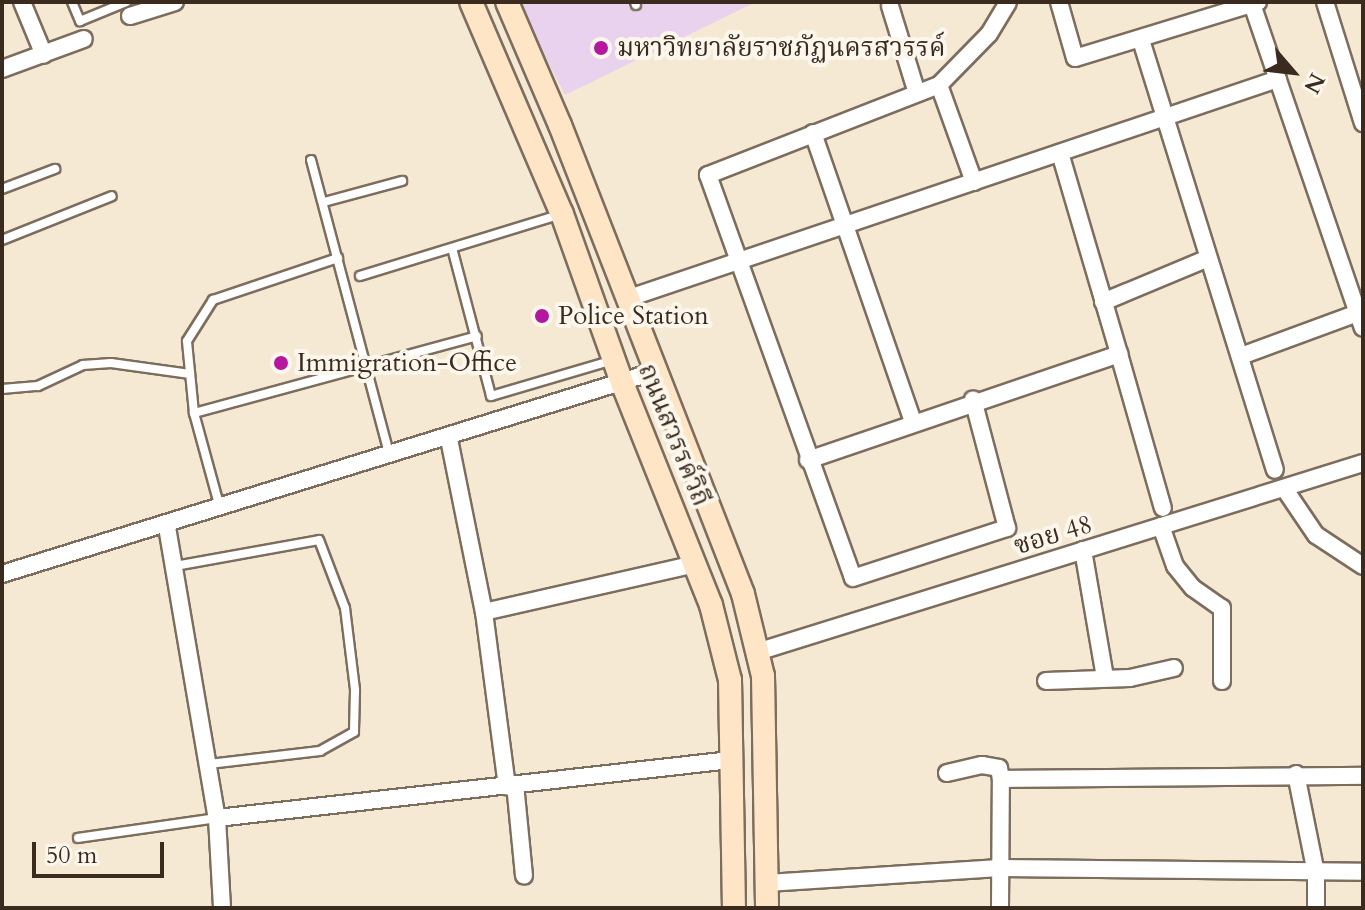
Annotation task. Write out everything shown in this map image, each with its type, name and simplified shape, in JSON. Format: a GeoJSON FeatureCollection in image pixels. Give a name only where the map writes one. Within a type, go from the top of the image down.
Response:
{"type":"FeatureCollection","features":[{"type":"Feature","properties":{"kind":"main road","name":"ถนนสวรรค์วิถี"},"geometry":{"type":"LineString","coordinates":[[471,2],[562,214],[623,385],[711,605],[730,680],[734,908]]}},
{"type":"Feature","properties":{"kind":"main road","name":"ถนนสวรรค์วิถี"},"geometry":{"type":"LineString","coordinates":[[507,2],[560,125],[653,372],[743,594],[763,676],[767,908]]}},
{"type":"Feature","properties":{"kind":"street"},"geometry":{"type":"LineString","coordinates":[[22,2],[44,55]]}},
{"type":"Feature","properties":{"kind":"street"},"geometry":{"type":"LineString","coordinates":[[973,399],[1007,528],[853,578],[808,460],[742,260],[708,175],[939,85],[989,34],[1008,2]]}},
{"type":"Feature","properties":{"kind":"street"},"geometry":{"type":"LineString","coordinates":[[1059,2],[1075,58],[1255,3],[1361,321],[1241,356]]}},
{"type":"Feature","properties":{"kind":"street"},"geometry":{"type":"LineString","coordinates":[[1325,2],[1363,123]]}},
{"type":"Feature","properties":{"kind":"street"},"geometry":{"type":"LineString","coordinates":[[128,9],[163,4]]}},
{"type":"Feature","properties":{"kind":"street"},"geometry":{"type":"LineString","coordinates":[[890,6],[917,93]]}},
{"type":"Feature","properties":{"kind":"street"},"geometry":{"type":"LineString","coordinates":[[2,69],[84,39]]}},
{"type":"Feature","properties":{"kind":"street"},"geometry":{"type":"LineString","coordinates":[[1141,40],[1275,470]]}},
{"type":"Feature","properties":{"kind":"street"},"geometry":{"type":"LineString","coordinates":[[626,299],[1278,79]]}},
{"type":"Feature","properties":{"kind":"street"},"geometry":{"type":"LineString","coordinates":[[939,85],[974,182]]}},
{"type":"Feature","properties":{"kind":"street"},"geometry":{"type":"LineString","coordinates":[[813,133],[913,422]]}},
{"type":"Feature","properties":{"kind":"street"},"geometry":{"type":"LineString","coordinates":[[1060,153],[1163,508]]}},
{"type":"Feature","properties":{"kind":"street"},"geometry":{"type":"LineString","coordinates":[[1103,302],[1208,258]]}},
{"type":"Feature","properties":{"kind":"street"},"geometry":{"type":"LineString","coordinates":[[808,460],[973,399],[1119,354]]}},
{"type":"Feature","properties":{"kind":"street"},"geometry":{"type":"LineString","coordinates":[[2,574],[220,511],[623,385],[653,372]]}},
{"type":"Feature","properties":{"kind":"street"},"geometry":{"type":"LineString","coordinates":[[449,439],[484,612],[524,876]]}},
{"type":"Feature","properties":{"kind":"street","name":"ซอย 48"},"geometry":{"type":"LineString","coordinates":[[757,652],[1363,463]]}},
{"type":"Feature","properties":{"kind":"street"},"geometry":{"type":"LineString","coordinates":[[1284,488],[1316,535],[1363,566]]}},
{"type":"Feature","properties":{"kind":"street"},"geometry":{"type":"LineString","coordinates":[[1161,526],[1175,566],[1193,588],[1222,608],[1222,681]]}},
{"type":"Feature","properties":{"kind":"street"},"geometry":{"type":"LineString","coordinates":[[167,527],[217,818],[222,908]]}},
{"type":"Feature","properties":{"kind":"street"},"geometry":{"type":"LineString","coordinates":[[1083,550],[1105,678]]}},
{"type":"Feature","properties":{"kind":"street"},"geometry":{"type":"LineString","coordinates":[[484,612],[695,564]]}},
{"type":"Feature","properties":{"kind":"street"},"geometry":{"type":"LineString","coordinates":[[1046,681],[1105,678],[1174,668]]}},
{"type":"Feature","properties":{"kind":"street"},"geometry":{"type":"LineString","coordinates":[[217,818],[731,760]]}},
{"type":"Feature","properties":{"kind":"street"},"geometry":{"type":"LineString","coordinates":[[947,773],[982,765],[999,768],[1000,908]]}},
{"type":"Feature","properties":{"kind":"street"},"geometry":{"type":"LineString","coordinates":[[1001,779],[1296,774],[1363,776]]}},
{"type":"Feature","properties":{"kind":"street"},"geometry":{"type":"LineString","coordinates":[[1296,774],[1316,873],[1316,908]]}},
{"type":"Feature","properties":{"kind":"street"},"geometry":{"type":"LineString","coordinates":[[767,883],[1000,868],[1363,872]]}},
{"type":"Feature","properties":{"kind":"lane"},"geometry":{"type":"LineString","coordinates":[[72,2],[80,21],[128,9]]}},
{"type":"Feature","properties":{"kind":"lane"},"geometry":{"type":"LineString","coordinates":[[311,160],[390,458]]}},
{"type":"Feature","properties":{"kind":"lane"},"geometry":{"type":"LineString","coordinates":[[2,189],[55,169]]}},
{"type":"Feature","properties":{"kind":"lane"},"geometry":{"type":"LineString","coordinates":[[324,202],[402,181]]}},
{"type":"Feature","properties":{"kind":"lane"},"geometry":{"type":"LineString","coordinates":[[2,240],[112,196]]}},
{"type":"Feature","properties":{"kind":"lane"},"geometry":{"type":"LineString","coordinates":[[360,276],[562,214]]}},
{"type":"Feature","properties":{"kind":"lane"},"geometry":{"type":"LineString","coordinates":[[452,248],[491,396],[614,359]]}},
{"type":"Feature","properties":{"kind":"lane"},"geometry":{"type":"LineString","coordinates":[[220,511],[194,413],[187,341],[213,300],[338,258]]}},
{"type":"Feature","properties":{"kind":"lane"},"geometry":{"type":"LineString","coordinates":[[194,413],[477,336]]}},
{"type":"Feature","properties":{"kind":"lane"},"geometry":{"type":"LineString","coordinates":[[2,389],[38,386],[83,365],[111,363],[190,374]]}},
{"type":"Feature","properties":{"kind":"lane"},"geometry":{"type":"LineString","coordinates":[[175,566],[319,540],[345,608],[355,690],[354,732],[320,751],[208,764]]}},
{"type":"Feature","properties":{"kind":"lane"},"geometry":{"type":"LineString","coordinates":[[78,838],[217,818]]}},
{"type":"Feature","properties":{"kind":"shaded area","name":"มหาวิทยาลัยราชภัฏนครสวรรค์"},"geometry":{"type":"Polygon","coordinates":[[[517,2],[756,2],[565,95],[517,2]]]}},
{"type":"Feature","properties":{"kind":"place","name":"มหาวิทยาลัยราชภัฏนครสวรรค์"},"geometry":{"type":"Point","coordinates":[601,48]}},
{"type":"Feature","properties":{"kind":"place","name":"Police Station"},"geometry":{"type":"Point","coordinates":[542,316]}},
{"type":"Feature","properties":{"kind":"place","name":"Immigration-Office"},"geometry":{"type":"Point","coordinates":[281,363]}}]}
